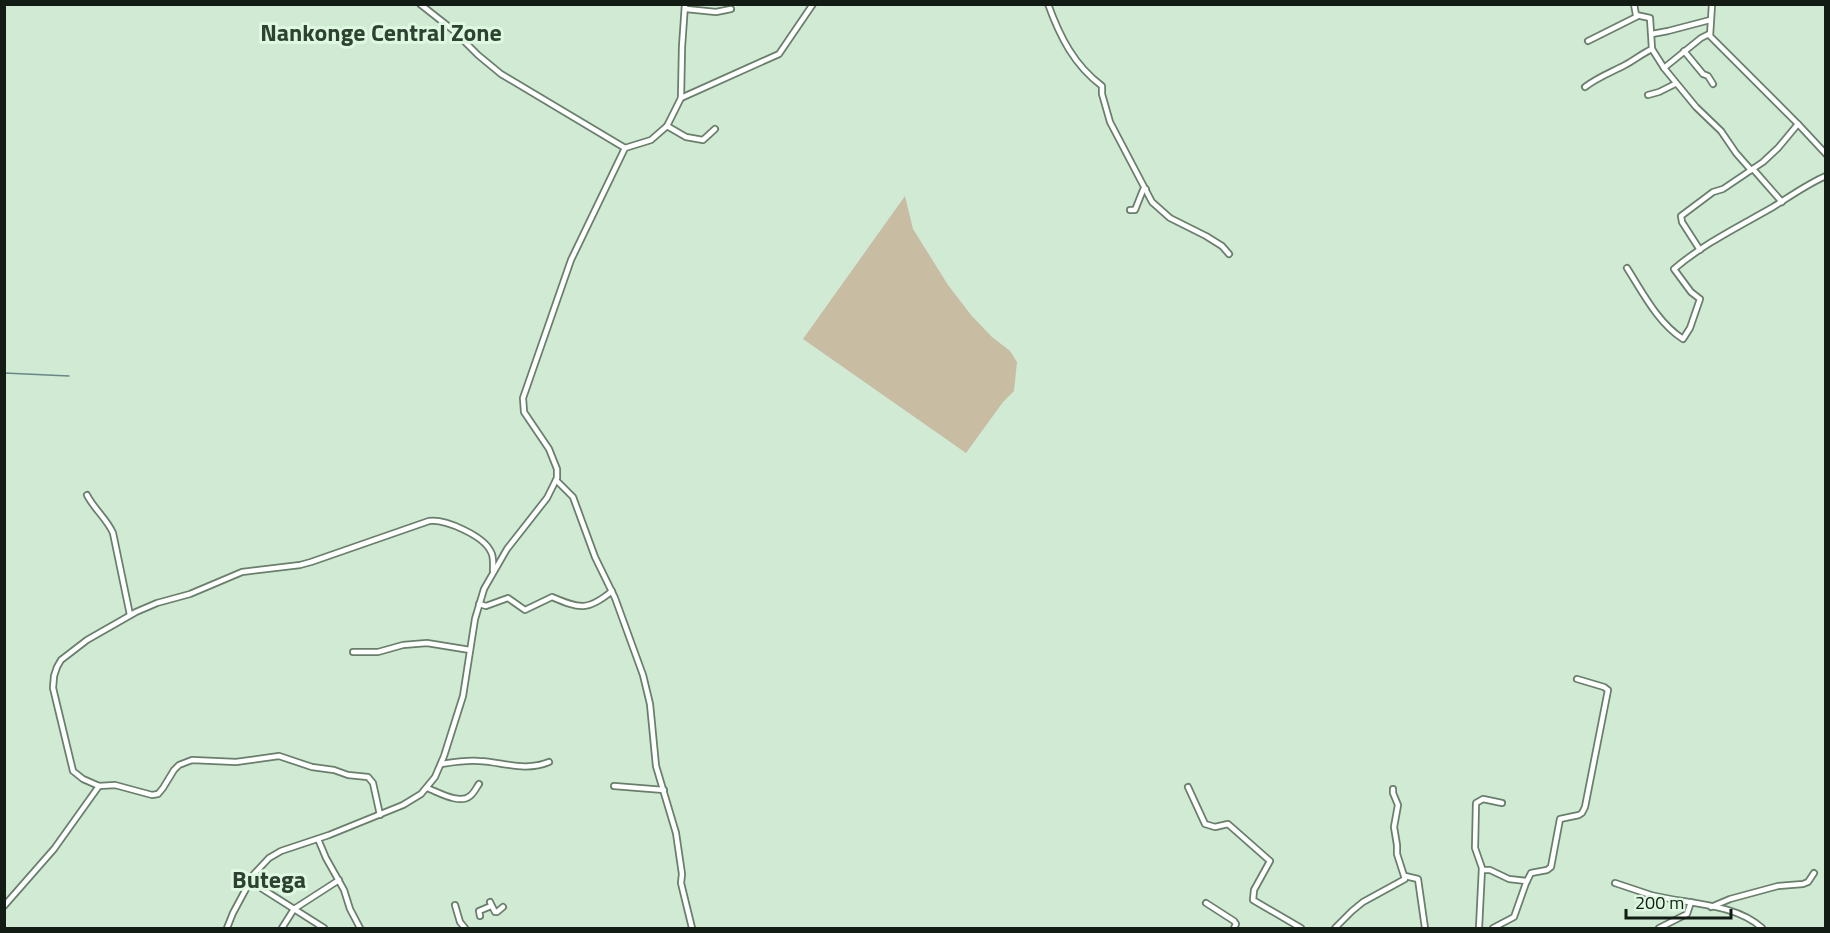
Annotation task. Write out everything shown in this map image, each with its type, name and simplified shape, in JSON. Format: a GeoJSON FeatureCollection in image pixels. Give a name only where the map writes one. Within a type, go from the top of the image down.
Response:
{"type":"FeatureCollection","features":[{"type":"Feature","properties":{"kind":"street"},"geometry":{"type":"LineString","coordinates":[[420,4],[453,30],[501,74],[625,148]]}},
{"type":"Feature","properties":{"kind":"street"},"geometry":{"type":"LineString","coordinates":[[681,98],[779,54],[813,4]]}},
{"type":"Feature","properties":{"kind":"street"},"geometry":{"type":"LineString","coordinates":[[1048,4],[1053,20],[1075,61],[1102,86],[1110,122],[1152,202],[1170,218],[1206,236],[1222,246],[1229,254]]}},
{"type":"Feature","properties":{"kind":"street"},"geometry":{"type":"LineString","coordinates":[[1634,4],[1638,16]]}},
{"type":"Feature","properties":{"kind":"street"},"geometry":{"type":"LineString","coordinates":[[1712,4],[1709,34],[1713,40],[1826,154]]}},
{"type":"Feature","properties":{"kind":"street"},"geometry":{"type":"LineString","coordinates":[[227,928],[258,868],[273,855],[403,805],[427,788],[435,777],[463,696],[479,604],[493,571],[547,498],[556,480],[557,469],[554,460],[542,437],[524,412],[523,398],[571,260],[625,148],[651,140],[667,126],[681,98],[686,7],[716,12],[731,9]]}},
{"type":"Feature","properties":{"kind":"street"},"geometry":{"type":"LineString","coordinates":[[1588,41],[1638,16],[1650,18],[1652,49],[1675,84],[1720,130],[1736,153],[1782,202]]}},
{"type":"Feature","properties":{"kind":"street"},"geometry":{"type":"LineString","coordinates":[[1652,34],[1668,32],[1710,20]]}},
{"type":"Feature","properties":{"kind":"street"},"geometry":{"type":"LineString","coordinates":[[1664,68],[1709,34]]}},
{"type":"Feature","properties":{"kind":"street"},"geometry":{"type":"LineString","coordinates":[[1585,87],[1597,78],[1652,49]]}},
{"type":"Feature","properties":{"kind":"street"},"geometry":{"type":"LineString","coordinates":[[1684,51],[1713,84]]}},
{"type":"Feature","properties":{"kind":"street"},"geometry":{"type":"LineString","coordinates":[[1648,95],[1675,84]]}},
{"type":"Feature","properties":{"kind":"street"},"geometry":{"type":"LineString","coordinates":[[1700,250],[1683,222],[1682,216],[1713,192],[1723,189],[1752,170],[1778,148],[1798,124]]}},
{"type":"Feature","properties":{"kind":"street"},"geometry":{"type":"LineString","coordinates":[[667,126],[686,137],[703,140],[715,129]]}},
{"type":"Feature","properties":{"kind":"street"},"geometry":{"type":"LineString","coordinates":[[1627,268],[1670,331],[1683,339],[1690,328],[1700,299],[1691,292],[1674,269],[1700,250],[1802,188],[1826,176]]}},
{"type":"Feature","properties":{"kind":"street"},"geometry":{"type":"LineString","coordinates":[[1130,210],[1136,210],[1143,190],[1146,189]]}},
{"type":"Feature","properties":{"kind":"street"},"geometry":{"type":"LineString","coordinates":[[556,480],[573,497],[595,557],[612,591],[643,675],[650,704],[656,765],[675,833],[682,874],[681,883],[692,928]]}},
{"type":"Feature","properties":{"kind":"street"},"geometry":{"type":"LineString","coordinates":[[87,495],[113,533],[130,615]]}},
{"type":"Feature","properties":{"kind":"street"},"geometry":{"type":"LineString","coordinates":[[380,815],[373,783],[368,777],[312,767],[279,756],[236,762],[198,759],[186,761],[174,770],[158,794],[152,795],[115,785],[99,786],[76,775],[71,767],[53,688],[57,667],[69,652],[87,640],[130,615],[158,603],[190,594],[242,573],[311,562],[429,521],[437,520],[447,523],[485,544],[492,553],[493,571]]}},
{"type":"Feature","properties":{"kind":"street"},"geometry":{"type":"LineString","coordinates":[[479,604],[486,606],[511,598],[525,610],[552,597],[582,608],[601,601],[612,591]]}},
{"type":"Feature","properties":{"kind":"street"},"geometry":{"type":"LineString","coordinates":[[353,652],[378,652],[403,645],[427,642],[470,650]]}},
{"type":"Feature","properties":{"kind":"street"},"geometry":{"type":"LineString","coordinates":[[1493,928],[1514,917],[1531,873],[1551,867],[1560,819],[1580,815],[1585,807],[1608,690],[1577,678]]}},
{"type":"Feature","properties":{"kind":"street"},"geometry":{"type":"LineString","coordinates":[[441,764],[481,761],[538,767],[549,762]]}},
{"type":"Feature","properties":{"kind":"street"},"geometry":{"type":"LineString","coordinates":[[427,788],[461,800],[468,799],[479,784]]}},
{"type":"Feature","properties":{"kind":"street"},"geometry":{"type":"LineString","coordinates":[[4,906],[54,849],[99,786]]}},
{"type":"Feature","properties":{"kind":"street"},"geometry":{"type":"LineString","coordinates":[[615,786],[664,790]]}},
{"type":"Feature","properties":{"kind":"street"},"geometry":{"type":"LineString","coordinates":[[1188,787],[1205,824],[1215,827],[1228,824],[1270,861],[1254,890],[1253,900],[1300,928]]}},
{"type":"Feature","properties":{"kind":"street"},"geometry":{"type":"LineString","coordinates":[[1335,928],[1364,902],[1403,881],[1405,876],[1397,854],[1394,827],[1398,805],[1393,789]]}},
{"type":"Feature","properties":{"kind":"street"},"geometry":{"type":"LineString","coordinates":[[1479,928],[1482,870],[1475,848],[1476,802],[1483,799],[1502,803]]}},
{"type":"Feature","properties":{"kind":"street"},"geometry":{"type":"LineString","coordinates":[[318,839],[360,928]]}},
{"type":"Feature","properties":{"kind":"street"},"geometry":{"type":"LineString","coordinates":[[1482,870],[1490,870],[1509,879],[1527,881]]}},
{"type":"Feature","properties":{"kind":"street"},"geometry":{"type":"LineString","coordinates":[[1711,907],[1730,899],[1778,886],[1803,884],[1808,882],[1814,873]]}},
{"type":"Feature","properties":{"kind":"street"},"geometry":{"type":"LineString","coordinates":[[1405,876],[1418,879],[1425,928]]}},
{"type":"Feature","properties":{"kind":"street"},"geometry":{"type":"LineString","coordinates":[[282,928],[294,909],[339,880]]}},
{"type":"Feature","properties":{"kind":"street"},"geometry":{"type":"LineString","coordinates":[[250,881],[324,928]]}},
{"type":"Feature","properties":{"kind":"street"},"geometry":{"type":"LineString","coordinates":[[1616,883],[1652,895],[1745,915],[1762,928]]}},
{"type":"Feature","properties":{"kind":"street"},"geometry":{"type":"LineString","coordinates":[[1659,928],[1687,914],[1691,902]]}},
{"type":"Feature","properties":{"kind":"street"},"geometry":{"type":"LineString","coordinates":[[1206,903],[1234,921],[1236,924],[1234,928]]}},
{"type":"Feature","properties":{"kind":"street"},"geometry":{"type":"LineString","coordinates":[[480,916],[479,911],[491,904],[495,912],[503,907]]}},
{"type":"Feature","properties":{"kind":"street"},"geometry":{"type":"LineString","coordinates":[[455,905],[460,922],[458,928]]}},
{"type":"Feature","properties":{"kind":"street"},"geometry":{"type":"LineString","coordinates":[[460,922],[465,928]]}},
{"type":"Feature","properties":{"kind":"shaded area"},"geometry":{"type":"Polygon","coordinates":[[[905,196],[913,229],[948,285],[971,315],[992,337],[1010,351],[1017,362],[1014,391],[1003,402],[966,453],[803,339],[905,196]]]}},
{"type":"Feature","properties":{"kind":"waterway"},"geometry":{"type":"LineString","coordinates":[[4,373],[69,376]]}},
{"type":"Feature","properties":{"kind":"district","name":"Nankonge Central Zone"},"geometry":{"type":"Point","coordinates":[381,32]}},
{"type":"Feature","properties":{"kind":"district","name":"Butega"},"geometry":{"type":"Point","coordinates":[269,879]}}]}
